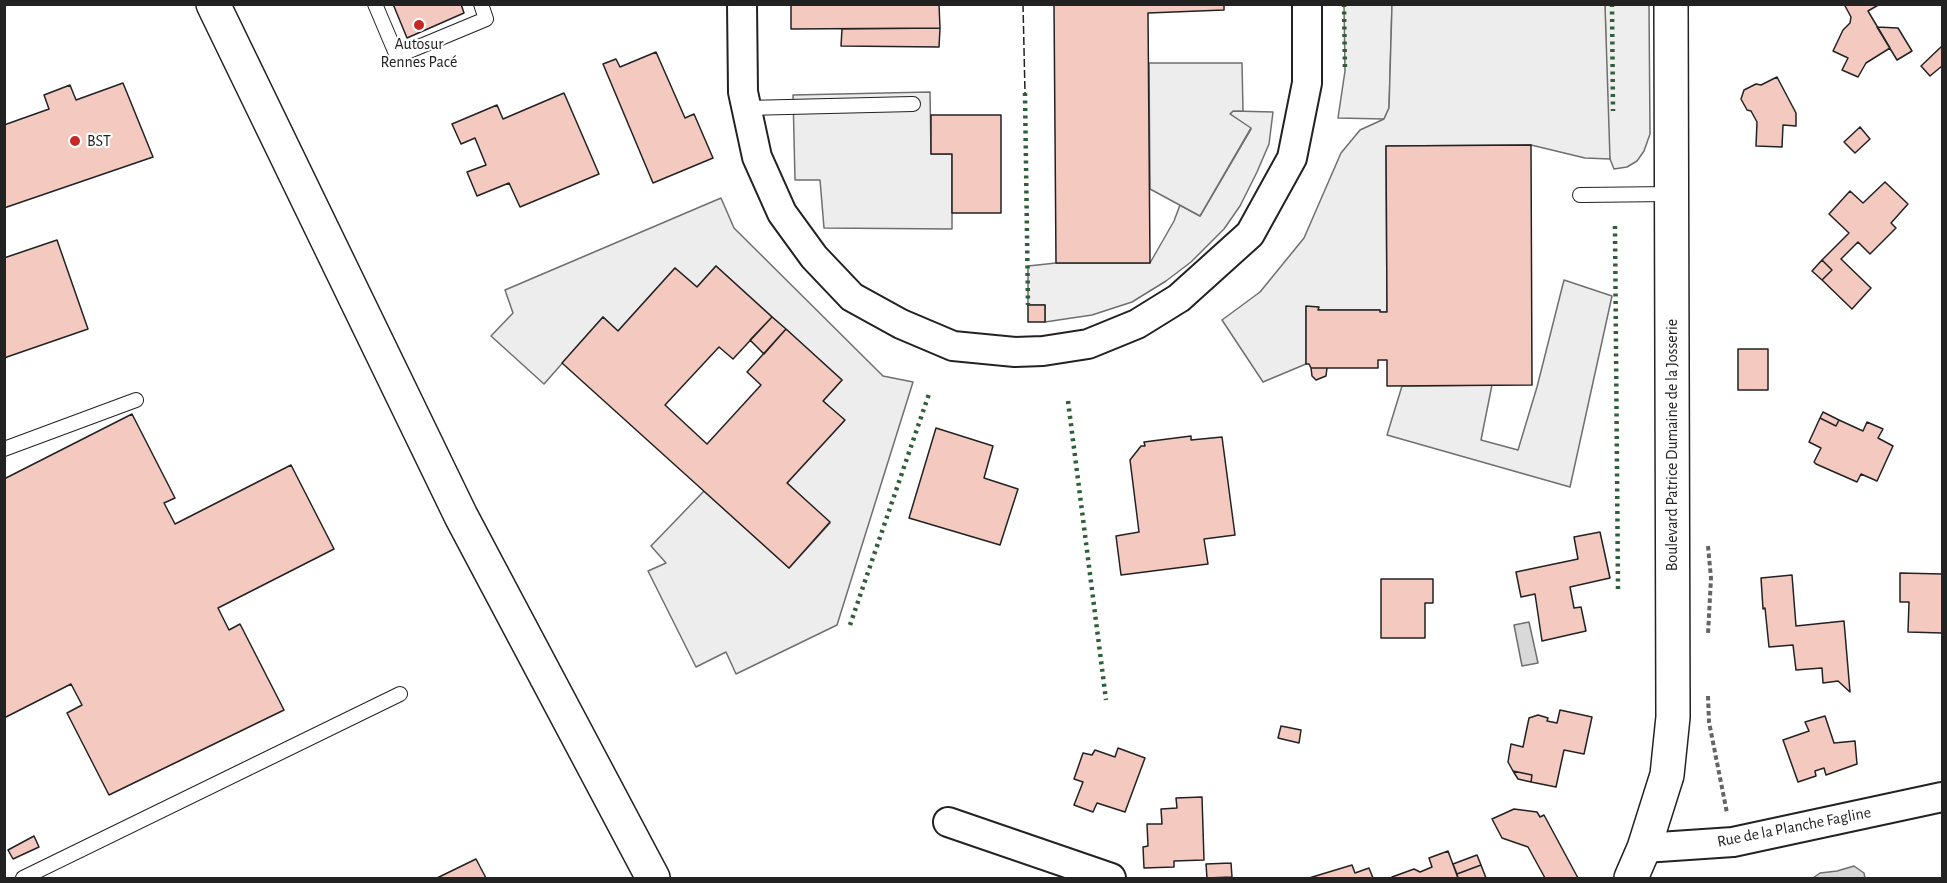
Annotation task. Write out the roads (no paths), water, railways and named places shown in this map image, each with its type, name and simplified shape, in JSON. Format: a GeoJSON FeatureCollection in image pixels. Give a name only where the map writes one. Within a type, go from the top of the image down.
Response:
{"type":"FeatureCollection","features":[{"type":"Feature","properties":{"kind":"main road"},"geometry":{"type":"LineString","coordinates":[[213,4],[461,516],[653,879]]}},
{"type":"Feature","properties":{"kind":"main road","name":"Boulevard Patrice Dumaine de la Josserie"},"geometry":{"type":"LineString","coordinates":[[1631,879],[1644,848],[1666,775],[1673,717],[1671,4]]}},
{"type":"Feature","properties":{"kind":"street"},"geometry":{"type":"LineString","coordinates":[[742,4],[743,92],[757,157],[782,213],[814,257],[852,297],[901,324],[953,346],[1015,352],[1088,344],[1137,324],[1179,298],[1250,234],[1292,159],[1307,82],[1307,4]]}},
{"type":"Feature","properties":{"kind":"street","name":"Rue de la Planche Fagline"},"geometry":{"type":"LineString","coordinates":[[1644,848],[1733,842],[1942,797]]}},
{"type":"Feature","properties":{"kind":"street"},"geometry":{"type":"LineString","coordinates":[[948,822],[1111,879]]}},
{"type":"Feature","properties":{"kind":"lane"},"geometry":{"type":"LineString","coordinates":[[375,4],[397,56],[486,18],[481,4]]}},
{"type":"Feature","properties":{"kind":"lane"},"geometry":{"type":"LineString","coordinates":[[746,108],[913,104]]}},
{"type":"Feature","properties":{"kind":"lane"},"geometry":{"type":"LineString","coordinates":[[1580,195],[1671,194]]}},
{"type":"Feature","properties":{"kind":"lane"},"geometry":{"type":"LineString","coordinates":[[4,449],[136,400]]}},
{"type":"Feature","properties":{"kind":"lane"},"geometry":{"type":"LineString","coordinates":[[23,879],[400,694]]}},
{"type":"Feature","properties":{"kind":"place","name":"Autosur Rennes Pacé"},"geometry":{"type":"Point","coordinates":[419,25]}},
{"type":"Feature","properties":{"kind":"place","name":"BST"},"geometry":{"type":"Point","coordinates":[75,141]}}]}
